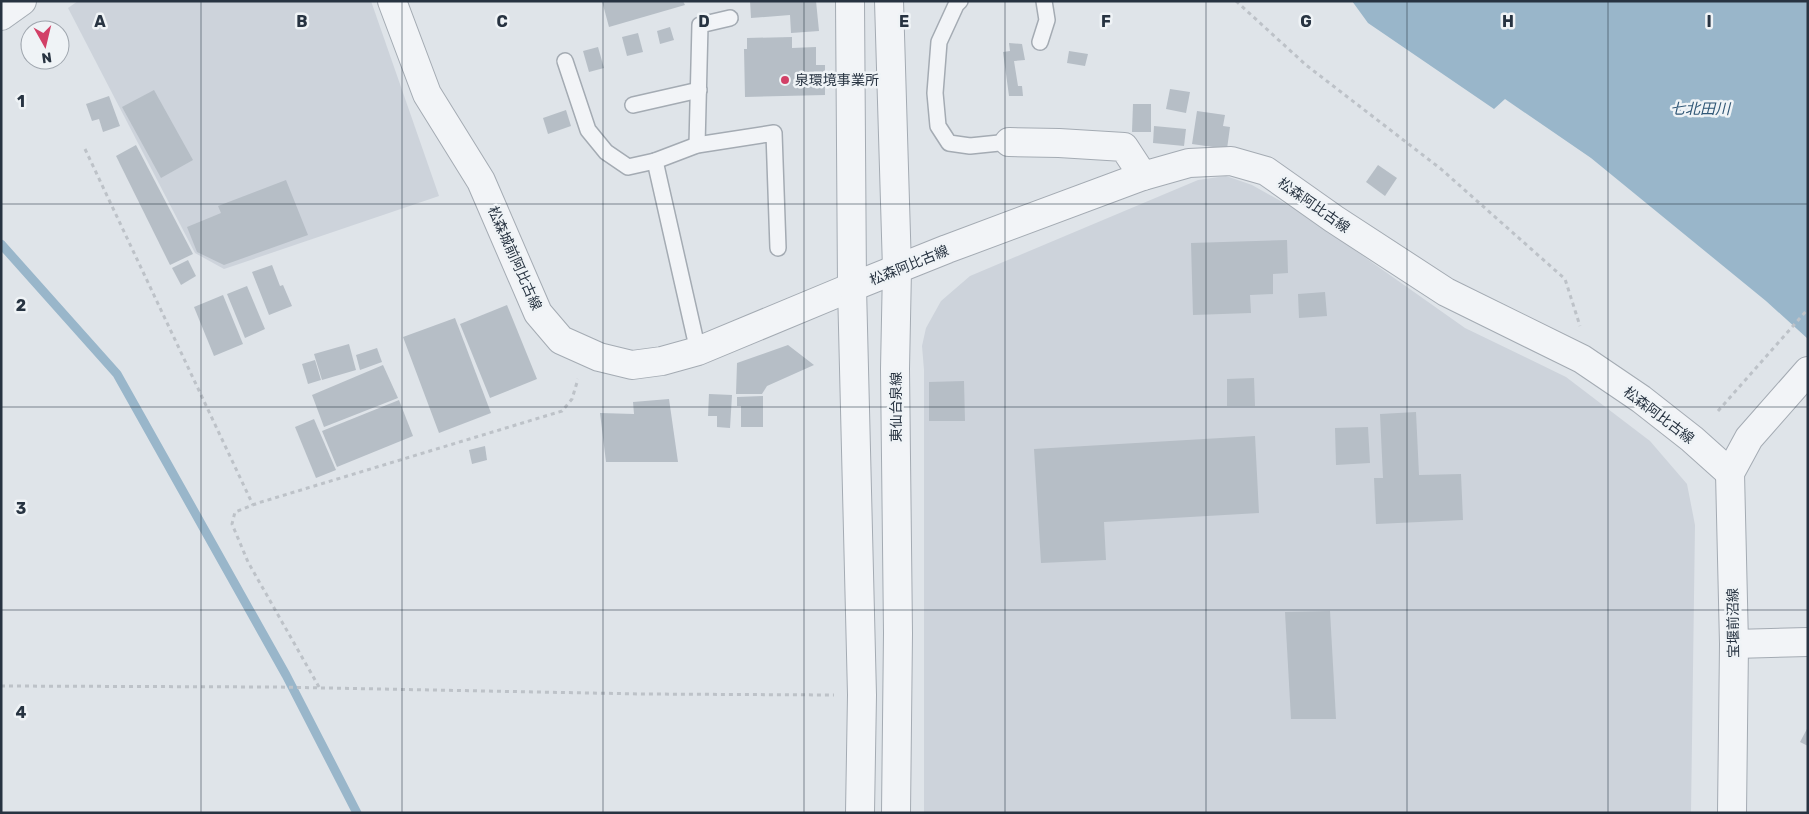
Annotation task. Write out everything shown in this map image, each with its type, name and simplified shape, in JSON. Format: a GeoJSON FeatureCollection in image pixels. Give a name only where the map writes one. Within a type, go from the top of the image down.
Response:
{"type":"FeatureCollection","features":[{"type":"Feature","properties":{"kind":"street"},"geometry":{"type":"LineString","coordinates":[[1,16],[22,1]]}},
{"type":"Feature","properties":{"kind":"street","name":"松森城前阿比古線"},"geometry":{"type":"LineString","coordinates":[[392,1],[427,94],[481,181],[538,313],[561,340],[599,357],[632,366],[662,361],[698,351],[852,287]]}},
{"type":"Feature","properties":{"kind":"street"},"geometry":{"type":"LineString","coordinates":[[850,1],[852,287],[862,695],[860,813]]}},
{"type":"Feature","properties":{"kind":"street","name":"東仙台泉線"},"geometry":{"type":"LineString","coordinates":[[889,1],[897,269],[895,369],[898,633],[896,813]]}},
{"type":"Feature","properties":{"kind":"street"},"geometry":{"type":"LineString","coordinates":[[1009,142],[1124,147],[1143,176]]}},
{"type":"Feature","properties":{"kind":"street","name":"松森阿比古線"},"geometry":{"type":"LineString","coordinates":[[852,287],[1143,176],[1189,162],[1231,161],[1266,171],[1334,219],[1446,292],[1582,359],[1641,399],[1692,439],[1730,473]]}},
{"type":"Feature","properties":{"kind":"street","name":"宝堰前沼線"},"geometry":{"type":"LineString","coordinates":[[1732,813],[1734,644],[1730,473],[1749,438],[1808,371]]}},
{"type":"Feature","properties":{"kind":"street"},"geometry":{"type":"LineString","coordinates":[[1734,644],[1808,642]]}},
{"type":"Feature","properties":{"kind":"lane"},"geometry":{"type":"LineString","coordinates":[[960,1],[956,5],[939,42],[935,93],[938,126],[949,142],[970,146],[1009,142]]}},
{"type":"Feature","properties":{"kind":"lane"},"geometry":{"type":"LineString","coordinates":[[1040,42],[1047,20],[1044,1]]}},
{"type":"Feature","properties":{"kind":"lane"},"geometry":{"type":"LineString","coordinates":[[697,145],[700,25],[730,18]]}},
{"type":"Feature","properties":{"kind":"lane"},"geometry":{"type":"LineString","coordinates":[[566,60],[588,130],[606,152],[628,167],[655,161],[697,145],[774,133],[778,248]]}},
{"type":"Feature","properties":{"kind":"lane"},"geometry":{"type":"LineString","coordinates":[[634,105],[699,90]]}},
{"type":"Feature","properties":{"kind":"lane"},"geometry":{"type":"LineString","coordinates":[[655,161],[698,351]]}},
{"type":"Feature","properties":{"kind":"path"},"geometry":{"type":"LineString","coordinates":[[1236,1],[1306,65],[1441,169],[1565,279],[1580,327],[1582,359]]}},
{"type":"Feature","properties":{"kind":"path"},"geometry":{"type":"LineString","coordinates":[[85,149],[252,505]]}},
{"type":"Feature","properties":{"kind":"path"},"geometry":{"type":"LineString","coordinates":[[1718,411],[1808,309]]}},
{"type":"Feature","properties":{"kind":"path"},"geometry":{"type":"LineString","coordinates":[[320,688],[248,562],[232,524],[236,512],[252,505],[562,411],[572,399],[587,352]]}},
{"type":"Feature","properties":{"kind":"path"},"geometry":{"type":"LineString","coordinates":[[1,686],[275,687],[651,694],[862,695]]}},
{"type":"Feature","properties":{"kind":"shaded area"},"geometry":{"type":"Polygon","coordinates":[[[78,1],[371,1],[439,196],[224,269],[195,253],[68,8],[78,1]]]}},
{"type":"Feature","properties":{"kind":"shaded area"},"geometry":{"type":"Polygon","coordinates":[[[1226,176],[1252,185],[1302,213],[1465,328],[1566,377],[1650,441],[1687,484],[1695,525],[1691,813],[924,813],[924,370],[922,346],[926,328],[941,301],[970,276],[1198,180],[1226,176]]]}},
{"type":"Feature","properties":{"kind":"water","name":"七北田川"},"geometry":{"type":"Polygon","coordinates":[[[1352,1],[1808,1],[1808,339],[1766,301],[1591,158],[1505,99],[1494,109],[1368,23],[1352,1]]]}},
{"type":"Feature","properties":{"kind":"building"},"geometry":{"type":"Polygon","coordinates":[[[602,1],[683,1],[685,5],[609,27],[602,1]]]}},
{"type":"Feature","properties":{"kind":"building"},"geometry":{"type":"Polygon","coordinates":[[[750,1],[816,1],[819,31],[791,33],[790,15],[751,18],[750,1]]]}},
{"type":"Feature","properties":{"kind":"building"},"geometry":{"type":"Polygon","coordinates":[[[670,27],[674,40],[660,44],[657,31],[670,27]]]}},
{"type":"Feature","properties":{"kind":"building"},"geometry":{"type":"Polygon","coordinates":[[[638,33],[643,52],[627,56],[622,37],[638,33]]]}},
{"type":"Feature","properties":{"kind":"building","name":"泉環境事業所"},"geometry":{"type":"Polygon","coordinates":[[[792,37],[792,48],[816,47],[816,65],[825,65],[825,95],[745,97],[744,49],[747,49],[747,38],[792,37]]]}},
{"type":"Feature","properties":{"kind":"building"},"geometry":{"type":"Polygon","coordinates":[[[1009,43],[1022,44],[1025,60],[1014,61],[1018,86],[1022,86],[1023,96],[1009,96],[1003,52],[1010,51],[1009,43]]]}},
{"type":"Feature","properties":{"kind":"building"},"geometry":{"type":"Polygon","coordinates":[[[598,47],[604,68],[589,72],[583,51],[598,47]]]}},
{"type":"Feature","properties":{"kind":"building"},"geometry":{"type":"Polygon","coordinates":[[[1069,51],[1088,54],[1085,66],[1067,63],[1069,51]]]}},
{"type":"Feature","properties":{"kind":"building"},"geometry":{"type":"Polygon","coordinates":[[[1170,89],[1190,92],[1186,113],[1166,109],[1170,89]]]}},
{"type":"Feature","properties":{"kind":"building"},"geometry":{"type":"Polygon","coordinates":[[[154,90],[193,160],[161,178],[122,107],[154,90]]]}},
{"type":"Feature","properties":{"kind":"building"},"geometry":{"type":"Polygon","coordinates":[[[109,96],[120,126],[103,132],[99,119],[92,121],[86,104],[109,96]]]}},
{"type":"Feature","properties":{"kind":"building"},"geometry":{"type":"Polygon","coordinates":[[[1133,104],[1151,104],[1151,132],[1132,132],[1133,104]]]}},
{"type":"Feature","properties":{"kind":"building"},"geometry":{"type":"Polygon","coordinates":[[[566,110],[571,126],[548,134],[543,118],[566,110]]]}},
{"type":"Feature","properties":{"kind":"building"},"geometry":{"type":"Polygon","coordinates":[[[1197,111],[1225,115],[1223,126],[1230,127],[1227,149],[1192,144],[1197,111]]]}},
{"type":"Feature","properties":{"kind":"building"},"geometry":{"type":"Polygon","coordinates":[[[1154,126],[1186,129],[1184,146],[1153,143],[1154,126]]]}},
{"type":"Feature","properties":{"kind":"building"},"geometry":{"type":"Polygon","coordinates":[[[136,145],[193,254],[170,265],[116,156],[136,145]]]}},
{"type":"Feature","properties":{"kind":"building"},"geometry":{"type":"Polygon","coordinates":[[[1378,165],[1397,178],[1385,196],[1366,182],[1378,165]]]}},
{"type":"Feature","properties":{"kind":"building"},"geometry":{"type":"Polygon","coordinates":[[[286,180],[308,235],[224,265],[197,252],[187,227],[221,213],[218,206],[286,180]]]}},
{"type":"Feature","properties":{"kind":"building"},"geometry":{"type":"Polygon","coordinates":[[[1287,240],[1288,273],[1273,274],[1273,294],[1250,295],[1251,313],[1193,315],[1191,243],[1287,240]]]}},
{"type":"Feature","properties":{"kind":"building"},"geometry":{"type":"Polygon","coordinates":[[[188,260],[196,276],[181,285],[172,268],[188,260]]]}},
{"type":"Feature","properties":{"kind":"building"},"geometry":{"type":"Polygon","coordinates":[[[272,265],[280,286],[283,285],[292,306],[269,315],[252,272],[272,265]]]}},
{"type":"Feature","properties":{"kind":"building"},"geometry":{"type":"Polygon","coordinates":[[[247,286],[265,329],[245,338],[227,294],[247,286]]]}},
{"type":"Feature","properties":{"kind":"building"},"geometry":{"type":"Polygon","coordinates":[[[1325,292],[1327,316],[1299,318],[1298,294],[1325,292]]]}},
{"type":"Feature","properties":{"kind":"building"},"geometry":{"type":"Polygon","coordinates":[[[223,295],[243,344],[214,356],[194,307],[223,295]]]}},
{"type":"Feature","properties":{"kind":"building"},"geometry":{"type":"Polygon","coordinates":[[[507,305],[537,379],[490,398],[460,324],[507,305]]]}},
{"type":"Feature","properties":{"kind":"building"},"geometry":{"type":"Polygon","coordinates":[[[455,318],[491,413],[439,433],[403,337],[455,318]]]}},
{"type":"Feature","properties":{"kind":"building"},"geometry":{"type":"Polygon","coordinates":[[[349,344],[356,370],[322,380],[314,354],[349,344]]]}},
{"type":"Feature","properties":{"kind":"building"},"geometry":{"type":"Polygon","coordinates":[[[788,345],[814,365],[767,386],[762,394],[736,394],[737,363],[788,345]]]}},
{"type":"Feature","properties":{"kind":"building"},"geometry":{"type":"Polygon","coordinates":[[[377,348],[382,362],[360,370],[356,355],[377,348]]]}},
{"type":"Feature","properties":{"kind":"building"},"geometry":{"type":"Polygon","coordinates":[[[315,360],[321,380],[308,384],[302,364],[315,360]]]}},
{"type":"Feature","properties":{"kind":"building"},"geometry":{"type":"Polygon","coordinates":[[[383,365],[398,398],[324,427],[312,395],[383,365]]]}},
{"type":"Feature","properties":{"kind":"building"},"geometry":{"type":"Polygon","coordinates":[[[1254,378],[1255,406],[1227,406],[1227,379],[1254,378]]]}},
{"type":"Feature","properties":{"kind":"building"},"geometry":{"type":"Polygon","coordinates":[[[964,381],[965,421],[929,421],[929,382],[964,381]]]}},
{"type":"Feature","properties":{"kind":"building"},"geometry":{"type":"Polygon","coordinates":[[[709,394],[732,395],[730,428],[717,427],[717,416],[708,416],[709,394]]]}},
{"type":"Feature","properties":{"kind":"building"},"geometry":{"type":"Polygon","coordinates":[[[763,396],[763,427],[741,427],[741,406],[737,406],[737,397],[763,396]]]}},
{"type":"Feature","properties":{"kind":"building"},"geometry":{"type":"Polygon","coordinates":[[[669,399],[678,462],[606,462],[600,413],[634,414],[633,402],[669,399]]]}},
{"type":"Feature","properties":{"kind":"building"},"geometry":{"type":"Polygon","coordinates":[[[399,400],[413,436],[337,467],[322,431],[399,400]]]}},
{"type":"Feature","properties":{"kind":"building"},"geometry":{"type":"Polygon","coordinates":[[[1416,412],[1419,475],[1461,474],[1463,520],[1376,524],[1374,478],[1383,478],[1380,414],[1416,412]]]}},
{"type":"Feature","properties":{"kind":"building"},"geometry":{"type":"Polygon","coordinates":[[[314,419],[336,470],[316,478],[295,427],[314,419]]]}},
{"type":"Feature","properties":{"kind":"building"},"geometry":{"type":"Polygon","coordinates":[[[1368,427],[1370,463],[1336,465],[1335,428],[1368,427]]]}},
{"type":"Feature","properties":{"kind":"building"},"geometry":{"type":"Polygon","coordinates":[[[1255,436],[1259,513],[1104,522],[1106,560],[1041,563],[1034,449],[1255,436]]]}},
{"type":"Feature","properties":{"kind":"building"},"geometry":{"type":"Polygon","coordinates":[[[485,446],[487,460],[472,464],[469,450],[485,446]]]}},
{"type":"Feature","properties":{"kind":"building"},"geometry":{"type":"Polygon","coordinates":[[[1330,611],[1336,719],[1291,719],[1285,612],[1330,611]]]}},
{"type":"Feature","properties":{"kind":"building"},"geometry":{"type":"Polygon","coordinates":[[[1808,727],[1808,746],[1800,742],[1808,727]]]}},
{"type":"Feature","properties":{"kind":"waterway"},"geometry":{"type":"LineString","coordinates":[[1,244],[117,374],[286,675],[357,813]]}},
{"type":"Feature","properties":{"kind":"place","name":"泉環境事業所"},"geometry":{"type":"Point","coordinates":[785,80]}}]}
